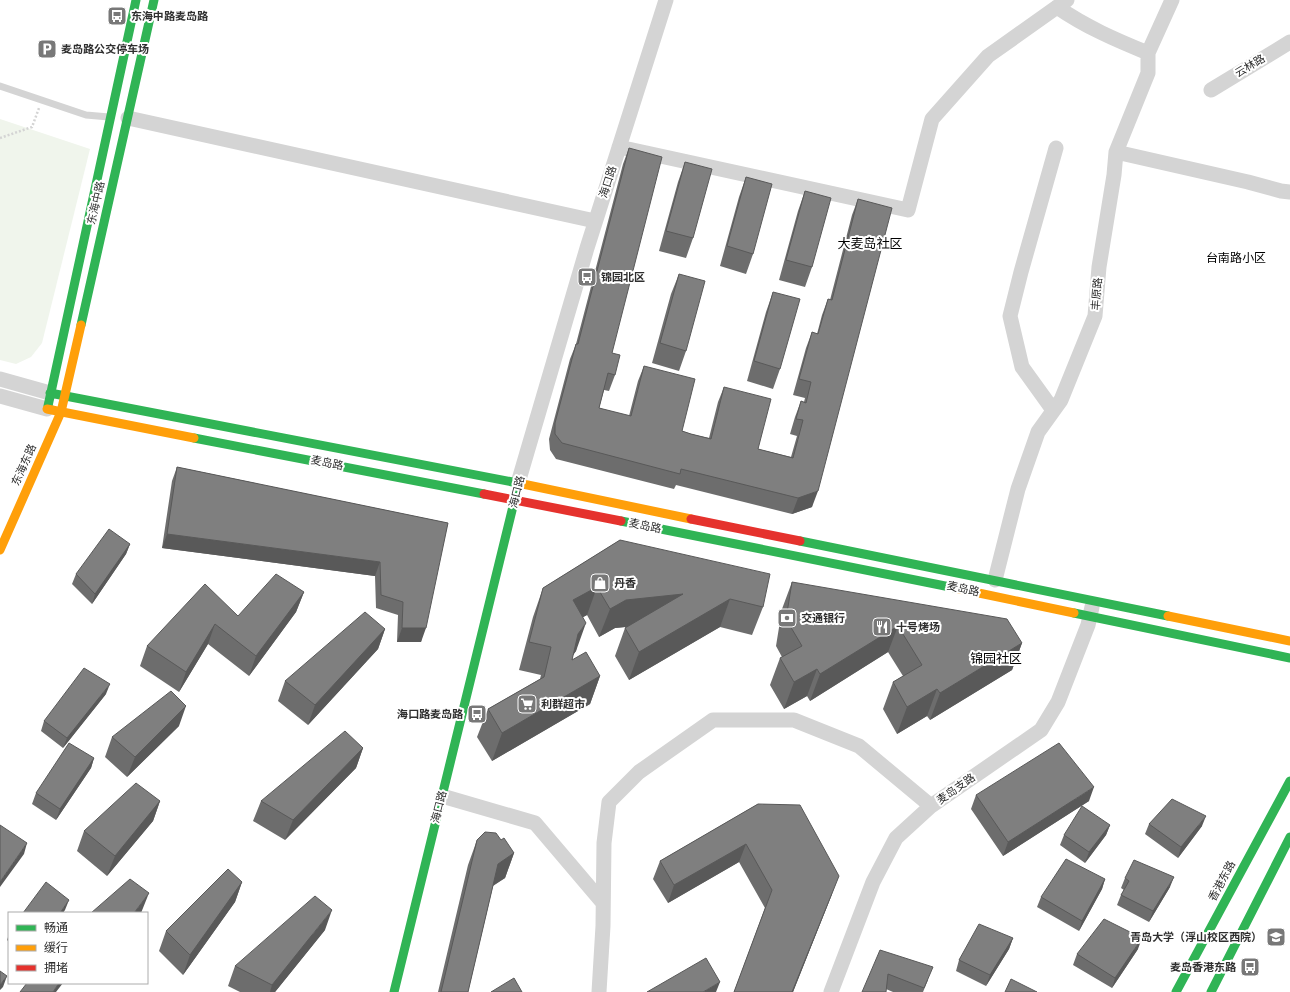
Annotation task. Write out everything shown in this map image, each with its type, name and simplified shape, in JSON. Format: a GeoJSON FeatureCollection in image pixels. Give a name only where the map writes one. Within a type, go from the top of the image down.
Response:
{"type":"FeatureCollection","features":[{"type":"Feature","properties":{"kind":"main road","name":"东海中路"},"geometry":{"type":"LineString","coordinates":[[51,412],[58,394],[119,117],[136,0]]}},
{"type":"Feature","properties":{"kind":"main road","name":"东海中路"},"geometry":{"type":"LineString","coordinates":[[51,412],[58,394],[119,117],[154,0]]}},
{"type":"Feature","properties":{"kind":"main road","name":"麦岛路"},"geometry":{"type":"LineString","coordinates":[[58,394],[518,484],[1287,639]]}},
{"type":"Feature","properties":{"kind":"main road","name":"麦岛路"},"geometry":{"type":"LineString","coordinates":[[51,412],[515,500],[820,560],[1290,658]]}},
{"type":"Feature","properties":{"kind":"main road","name":"东海东路"},"geometry":{"type":"LineString","coordinates":[[0,550],[51,412]]}},
{"type":"Feature","properties":{"kind":"main road","name":"海口路"},"geometry":{"type":"LineString","coordinates":[[394,992],[518,484]]}},
{"type":"Feature","properties":{"kind":"main road"},"geometry":{"type":"LineString","coordinates":[[1269,653],[1282,665]]}},
{"type":"Feature","properties":{"kind":"main road","name":"香港东路"},"geometry":{"type":"LineString","coordinates":[[1176,992],[1290,781]]}},
{"type":"Feature","properties":{"kind":"main road"},"geometry":{"type":"LineString","coordinates":[[1211,992],[1290,837]]}},
{"type":"Feature","properties":{"kind":"street","name":"海口路"},"geometry":{"type":"LineString","coordinates":[[518,484],[595,221],[666,0]]}},
{"type":"Feature","properties":{"kind":"street","name":"丰原路"},"geometry":{"type":"LineString","coordinates":[[995,580],[1018,489],[1038,432],[1061,400],[1095,316],[1099,267],[1114,175],[1116,152],[1148,73],[1148,53],[1172,0]]}},
{"type":"Feature","properties":{"kind":"street"},"geometry":{"type":"LineString","coordinates":[[619,147],[908,210],[932,119],[988,56],[1062,4],[1078,22],[1148,53]]}},
{"type":"Feature","properties":{"kind":"street","name":"云林路"},"geometry":{"type":"LineString","coordinates":[[1211,90],[1290,42]]}},
{"type":"Feature","properties":{"kind":"street"},"geometry":{"type":"LineString","coordinates":[[119,117],[595,221]]}},
{"type":"Feature","properties":{"kind":"street"},"geometry":{"type":"LineString","coordinates":[[1053,410],[1022,367],[1010,316],[1056,148]]}},
{"type":"Feature","properties":{"kind":"street"},"geometry":{"type":"LineString","coordinates":[[1116,152],[1290,192]]}},
{"type":"Feature","properties":{"kind":"street","name":"麦岛路"},"geometry":{"type":"LineString","coordinates":[[0,380],[58,394]]}},
{"type":"Feature","properties":{"kind":"street","name":"麦岛路"},"geometry":{"type":"LineString","coordinates":[[0,396],[51,412]]}},
{"type":"Feature","properties":{"kind":"street","name":"麦岛支路"},"geometry":{"type":"LineString","coordinates":[[831,992],[873,882],[896,838],[931,806],[1041,730],[1058,702],[1090,616],[1094,600]]}},
{"type":"Feature","properties":{"kind":"street"},"geometry":{"type":"LineString","coordinates":[[599,992],[604,842],[609,802],[639,772],[713,720],[794,720],[859,746],[931,806]]}},
{"type":"Feature","properties":{"kind":"street"},"geometry":{"type":"LineString","coordinates":[[442,796],[536,823],[603,902]]}},
{"type":"Feature","properties":{"kind":"lane"},"geometry":{"type":"LineString","coordinates":[[0,86],[86,115],[119,117]]}},
{"type":"Feature","properties":{"kind":"path"},"geometry":{"type":"LineString","coordinates":[[0,138],[32,127],[42,100]]}},
{"type":"Feature","properties":{"kind":"shaded area"},"geometry":{"type":"Polygon","coordinates":[[[0,119],[90,149],[42,343],[31,357],[16,364],[0,360],[0,119]]]}},
{"type":"Feature","properties":{"kind":"building"},"geometry":{"type":"Polygon","coordinates":[[[629,148],[662,157],[612,353],[620,355],[615,375],[608,373],[599,408],[631,416],[644,366],[695,379],[682,431],[711,439],[724,387],[771,399],[758,449],[793,458],[803,420],[796,419],[801,401],[806,403],[811,382],[799,379],[812,332],[818,334],[828,299],[832,300],[858,199],[892,208],[818,491],[798,498],[681,469],[680,474],[562,443],[555,434],[555,423],[576,344],[578,344],[629,148]]]}},
{"type":"Feature","properties":{"kind":"building"},"geometry":{"type":"Polygon","coordinates":[[[685,162],[712,169],[693,238],[666,231],[685,162]]]}},
{"type":"Feature","properties":{"kind":"building"},"geometry":{"type":"Polygon","coordinates":[[[746,177],[772,184],[753,254],[727,246],[746,177]]]}},
{"type":"Feature","properties":{"kind":"building"},"geometry":{"type":"Polygon","coordinates":[[[805,191],[831,198],[812,267],[786,260],[805,191]]]}},
{"type":"Feature","properties":{"kind":"building"},"geometry":{"type":"Polygon","coordinates":[[[679,274],[705,281],[686,351],[660,343],[679,274]]]}},
{"type":"Feature","properties":{"kind":"building"},"geometry":{"type":"Polygon","coordinates":[[[773,292],[800,299],[780,369],[754,361],[773,292]]]}},
{"type":"Feature","properties":{"kind":"building"},"geometry":{"type":"Polygon","coordinates":[[[177,467],[448,523],[426,628],[402,628],[403,602],[381,595],[380,562],[167,534],[177,467]]]}},
{"type":"Feature","properties":{"kind":"building"},"geometry":{"type":"Polygon","coordinates":[[[109,529],[130,544],[95,594],[76,574],[109,529]]]}},
{"type":"Feature","properties":{"kind":"building"},"geometry":{"type":"Polygon","coordinates":[[[620,540],[770,574],[763,607],[730,599],[639,652],[625,628],[683,594],[626,600],[610,609],[597,587],[573,600],[586,623],[578,634],[572,660],[586,652],[600,676],[502,733],[488,709],[544,677],[551,647],[529,642],[543,588],[620,540]]]}},
{"type":"Feature","properties":{"kind":"building"},"geometry":{"type":"Polygon","coordinates":[[[276,574],[304,592],[256,656],[215,624],[186,672],[147,646],[205,584],[238,616],[276,574]]]}},
{"type":"Feature","properties":{"kind":"building"},"geometry":{"type":"Polygon","coordinates":[[[792,582],[1007,619],[1022,643],[940,693],[937,689],[907,707],[893,682],[922,665],[898,626],[820,674],[817,669],[794,682],[780,658],[802,646],[786,619],[792,582]]]}},
{"type":"Feature","properties":{"kind":"building"},"geometry":{"type":"Polygon","coordinates":[[[365,612],[385,629],[315,705],[285,681],[365,612]]]}},
{"type":"Feature","properties":{"kind":"building"},"geometry":{"type":"Polygon","coordinates":[[[84,668],[110,684],[67,738],[44,721],[84,668]]]}},
{"type":"Feature","properties":{"kind":"building"},"geometry":{"type":"Polygon","coordinates":[[[171,691],[186,706],[135,757],[112,737],[171,691]]]}},
{"type":"Feature","properties":{"kind":"building"},"geometry":{"type":"Polygon","coordinates":[[[345,731],[363,748],[293,820],[261,801],[345,731]]]}},
{"type":"Feature","properties":{"kind":"building"},"geometry":{"type":"Polygon","coordinates":[[[69,743],[94,758],[60,809],[36,793],[69,743]]]}},
{"type":"Feature","properties":{"kind":"building"},"geometry":{"type":"Polygon","coordinates":[[[1059,743],[1094,787],[1008,842],[976,795],[1059,743]]]}},
{"type":"Feature","properties":{"kind":"building"},"geometry":{"type":"Polygon","coordinates":[[[136,783],[160,801],[115,856],[84,831],[136,783]]]}},
{"type":"Feature","properties":{"kind":"building"},"geometry":{"type":"Polygon","coordinates":[[[1172,799],[1206,816],[1181,847],[1149,824],[1172,799]]]}},
{"type":"Feature","properties":{"kind":"building"},"geometry":{"type":"Polygon","coordinates":[[[758,804],[800,805],[839,876],[792,992],[734,992],[772,890],[746,844],[674,885],[660,861],[758,804]]]}},
{"type":"Feature","properties":{"kind":"building"},"geometry":{"type":"Polygon","coordinates":[[[1082,806],[1110,825],[1089,852],[1064,835],[1082,806]]]}},
{"type":"Feature","properties":{"kind":"building"},"geometry":{"type":"Polygon","coordinates":[[[0,825],[27,843],[0,882],[0,825]]]}},
{"type":"Feature","properties":{"kind":"building"},"geometry":{"type":"Polygon","coordinates":[[[485,832],[496,833],[501,840],[504,838],[514,853],[498,864],[468,992],[441,992],[477,840],[485,832]]]}},
{"type":"Feature","properties":{"kind":"building"},"geometry":{"type":"Polygon","coordinates":[[[1066,859],[1105,879],[1082,921],[1041,897],[1066,859]]]}},
{"type":"Feature","properties":{"kind":"building"},"geometry":{"type":"Polygon","coordinates":[[[1134,860],[1174,877],[1153,911],[1121,895],[1129,881],[1125,878],[1134,860]]]}},
{"type":"Feature","properties":{"kind":"building"},"geometry":{"type":"Polygon","coordinates":[[[228,869],[242,882],[190,955],[166,931],[228,869]]]}},
{"type":"Feature","properties":{"kind":"building"},"geometry":{"type":"Polygon","coordinates":[[[130,879],[149,893],[135,912],[92,912],[130,879]]]}},
{"type":"Feature","properties":{"kind":"building"},"geometry":{"type":"Polygon","coordinates":[[[46,882],[69,900],[61,912],[24,912],[46,882]]]}},
{"type":"Feature","properties":{"kind":"building"},"geometry":{"type":"Polygon","coordinates":[[[315,896],[332,910],[272,985],[235,966],[315,896]]]}},
{"type":"Feature","properties":{"kind":"building"},"geometry":{"type":"Polygon","coordinates":[[[1104,919],[1142,938],[1115,978],[1077,954],[1104,919]]]}},
{"type":"Feature","properties":{"kind":"building"},"geometry":{"type":"Polygon","coordinates":[[[979,924],[1013,938],[990,975],[959,960],[979,924]]]}},
{"type":"Feature","properties":{"kind":"building"},"geometry":{"type":"Polygon","coordinates":[[[880,950],[933,967],[924,988],[888,974],[886,992],[862,992],[880,950]]]}},
{"type":"Feature","properties":{"kind":"building"},"geometry":{"type":"Polygon","coordinates":[[[706,958],[720,982],[703,992],[647,992],[706,958]]]}},
{"type":"Feature","properties":{"kind":"building"},"geometry":{"type":"Polygon","coordinates":[[[0,971],[7,976],[0,985],[0,971]]]}},
{"type":"Feature","properties":{"kind":"building"},"geometry":{"type":"Polygon","coordinates":[[[514,978],[522,992],[491,992],[514,978]]]}},
{"type":"Feature","properties":{"kind":"building"},"geometry":{"type":"Polygon","coordinates":[[[1011,979],[1037,992],[1005,992],[1011,979]]]}},
{"type":"Feature","properties":{"kind":"building"},"geometry":{"type":"Polygon","coordinates":[[[26,984],[58,984],[53,992],[20,992],[26,984]]]}},
{"type":"Feature","properties":{"kind":"traffic: fast"},"geometry":{"type":"LineString","coordinates":[[48,406],[136,0]]}},
{"type":"Feature","properties":{"kind":"traffic: fast"},"geometry":{"type":"LineString","coordinates":[[81,325],[154,0]]}},
{"type":"Feature","properties":{"kind":"traffic: fast"},"geometry":{"type":"LineString","coordinates":[[50,393],[518,483]]}},
{"type":"Feature","properties":{"kind":"traffic: fast"},"geometry":{"type":"LineString","coordinates":[[194,438],[484,494]]}},
{"type":"Feature","properties":{"kind":"traffic: fast"},"geometry":{"type":"LineString","coordinates":[[394,992],[518,486]]}},
{"type":"Feature","properties":{"kind":"traffic: fast"},"geometry":{"type":"LineString","coordinates":[[621,521],[955,588]]}},
{"type":"Feature","properties":{"kind":"traffic: fast"},"geometry":{"type":"LineString","coordinates":[[800,541],[1168,616]]}},
{"type":"Feature","properties":{"kind":"traffic: fast"},"geometry":{"type":"LineString","coordinates":[[1074,613],[1290,658]]}},
{"type":"Feature","properties":{"kind":"traffic: fast"},"geometry":{"type":"LineString","coordinates":[[1176,992],[1290,781]]}},
{"type":"Feature","properties":{"kind":"traffic: fast"},"geometry":{"type":"LineString","coordinates":[[1211,992],[1290,837]]}},
{"type":"Feature","properties":{"kind":"traffic: slow"},"geometry":{"type":"LineString","coordinates":[[0,550],[61,412],[81,325]]}},
{"type":"Feature","properties":{"kind":"traffic: slow"},"geometry":{"type":"LineString","coordinates":[[47,409],[194,438]]}},
{"type":"Feature","properties":{"kind":"traffic: slow"},"geometry":{"type":"LineString","coordinates":[[518,483],[691,519]]}},
{"type":"Feature","properties":{"kind":"traffic: slow"},"geometry":{"type":"LineString","coordinates":[[955,588],[1074,613]]}},
{"type":"Feature","properties":{"kind":"traffic: slow"},"geometry":{"type":"LineString","coordinates":[[1168,616],[1290,641]]}},
{"type":"Feature","properties":{"kind":"traffic: jam"},"geometry":{"type":"LineString","coordinates":[[484,494],[621,521]]}},
{"type":"Feature","properties":{"kind":"traffic: jam"},"geometry":{"type":"LineString","coordinates":[[691,519],[800,541]]}},
{"type":"Feature","properties":{"kind":"place","name":"东海中路麦岛路"},"geometry":{"type":"Point","coordinates":[117,16]}},
{"type":"Feature","properties":{"kind":"place","name":"麦岛路公交停车场"},"geometry":{"type":"Point","coordinates":[47,49]}},
{"type":"Feature","properties":{"kind":"place","name":"锦园北区"},"geometry":{"type":"Point","coordinates":[587,277]}},
{"type":"Feature","properties":{"kind":"place","name":"丹香"},"geometry":{"type":"Point","coordinates":[600,583]}},
{"type":"Feature","properties":{"kind":"place","name":"交通银行"},"geometry":{"type":"Point","coordinates":[787,618]}},
{"type":"Feature","properties":{"kind":"place","name":"十号烤场"},"geometry":{"type":"Point","coordinates":[882,627]}},
{"type":"Feature","properties":{"kind":"place","name":"利群超市"},"geometry":{"type":"Point","coordinates":[527,704]}},
{"type":"Feature","properties":{"kind":"place","name":"海口路麦岛路"},"geometry":{"type":"Point","coordinates":[477,714]}},
{"type":"Feature","properties":{"kind":"place","name":"青岛大学（浮山校区西院）"},"geometry":{"type":"Point","coordinates":[1276,937]}},
{"type":"Feature","properties":{"kind":"place","name":"麦岛香港东路"},"geometry":{"type":"Point","coordinates":[1250,967]}},
{"type":"Feature","properties":{"kind":"district","name":"大麦岛社区"},"geometry":{"type":"Point","coordinates":[870,244]}},
{"type":"Feature","properties":{"kind":"district","name":"台南路小区"},"geometry":{"type":"Point","coordinates":[1236,258]}},
{"type":"Feature","properties":{"kind":"district","name":"锦园社区"},"geometry":{"type":"Point","coordinates":[996,659]}}]}
